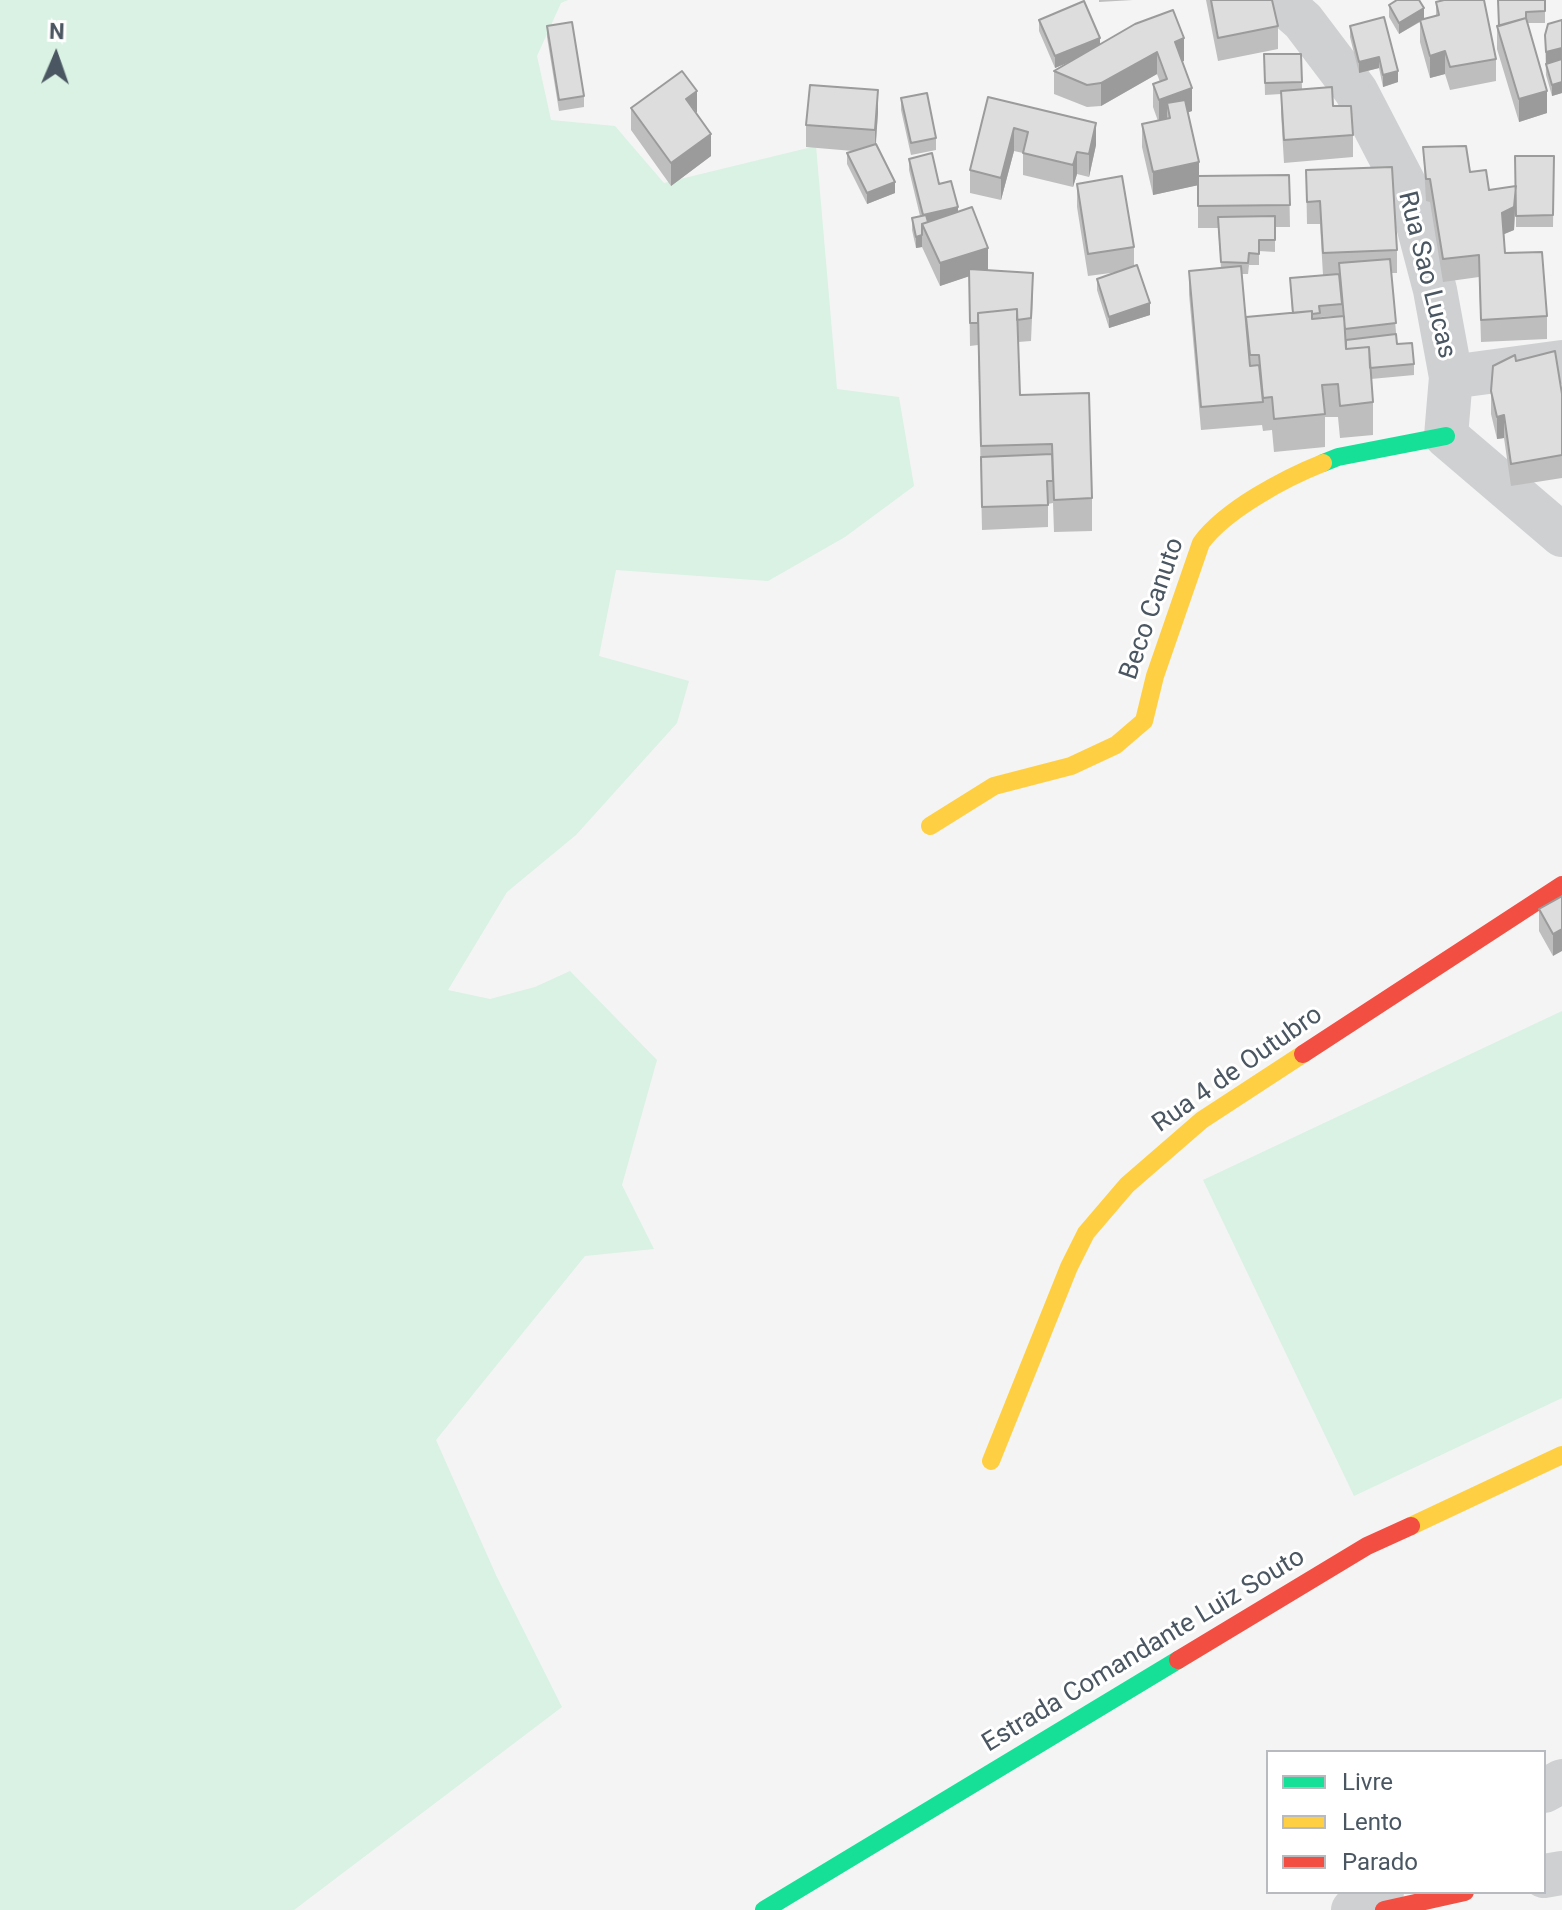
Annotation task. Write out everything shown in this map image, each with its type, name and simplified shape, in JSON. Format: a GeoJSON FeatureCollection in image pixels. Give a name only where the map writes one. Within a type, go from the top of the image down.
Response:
{"type":"FeatureCollection","features":[{"type":"Feature","properties":{"kind":"street","name":"Rua Sao Lucas"},"geometry":{"type":"LineString","coordinates":[[1279,0],[1303,21],[1356,91],[1410,195],[1435,290],[1451,377],[1446,436]]}},
{"type":"Feature","properties":{"kind":"street"},"geometry":{"type":"LineString","coordinates":[[1451,377],[1562,362]]}},
{"type":"Feature","properties":{"kind":"street"},"geometry":{"type":"LineString","coordinates":[[1446,436],[1562,535]]}},
{"type":"Feature","properties":{"kind":"street","name":"Beco Canuto"},"geometry":{"type":"LineString","coordinates":[[930,826],[994,786],[1071,766],[1116,745],[1144,721],[1155,676],[1201,543],[1214,525],[1295,474],[1338,457],[1446,436]]}},
{"type":"Feature","properties":{"kind":"street","name":"Rua 4 de Outubro"},"geometry":{"type":"LineString","coordinates":[[991,1461],[1074,1255],[1086,1233],[1127,1185],[1202,1120],[1562,885]]}},
{"type":"Feature","properties":{"kind":"street","name":"Estrada Comandante Luiz Souto"},"geometry":{"type":"LineString","coordinates":[[764,1910],[1367,1546],[1562,1455]]}},
{"type":"Feature","properties":{"kind":"street"},"geometry":{"type":"LineString","coordinates":[[1353,1910],[1379,1894]]}},
{"type":"Feature","properties":{"kind":"street"},"geometry":{"type":"LineString","coordinates":[[1384,1910],[1456,1894]]}},
{"type":"Feature","properties":{"kind":"green space"},"geometry":{"type":"Polygon","coordinates":[[[0,0],[568,0],[561,3],[537,56],[551,120],[615,126],[664,183],[816,146],[837,389],[899,397],[914,486],[845,537],[768,581],[616,570],[599,656],[689,681],[677,723],[576,835],[507,892],[448,990],[490,999],[535,987],[570,971],[657,1060],[622,1185],[654,1249],[585,1256],[436,1440],[496,1575],[562,1707],[294,1910],[0,1910],[0,0]]]}},
{"type":"Feature","properties":{"kind":"green space"},"geometry":{"type":"Polygon","coordinates":[[[1562,1011],[1562,1398],[1354,1496],[1203,1180],[1562,1011]]]}},
{"type":"Feature","properties":{"kind":"building"},"geometry":{"type":"Polygon","coordinates":[[[1211,0],[1272,0],[1278,26],[1218,38],[1211,0]]]}},
{"type":"Feature","properties":{"kind":"building"},"geometry":{"type":"Polygon","coordinates":[[[1397,0],[1419,0],[1424,8],[1399,23],[1389,5],[1397,0]]]}},
{"type":"Feature","properties":{"kind":"building"},"geometry":{"type":"Polygon","coordinates":[[[1484,0],[1496,59],[1450,67],[1445,51],[1430,56],[1420,20],[1439,15],[1436,2],[1484,0]]]}},
{"type":"Feature","properties":{"kind":"building"},"geometry":{"type":"Polygon","coordinates":[[[1498,0],[1545,0],[1545,11],[1526,12],[1526,18],[1499,26],[1498,0]]]}},
{"type":"Feature","properties":{"kind":"building"},"geometry":{"type":"Polygon","coordinates":[[[1084,1],[1100,38],[1055,56],[1039,20],[1084,1]]]}},
{"type":"Feature","properties":{"kind":"building"},"geometry":{"type":"Polygon","coordinates":[[[1173,10],[1184,38],[1175,42],[1192,88],[1159,100],[1153,84],[1167,79],[1157,52],[1101,83],[1087,85],[1054,71],[1135,24],[1173,10]]]}},
{"type":"Feature","properties":{"kind":"building"},"geometry":{"type":"Polygon","coordinates":[[[1384,17],[1398,71],[1383,75],[1379,57],[1359,62],[1350,26],[1384,17]]]}},
{"type":"Feature","properties":{"kind":"building"},"geometry":{"type":"Polygon","coordinates":[[[1526,18],[1547,91],[1519,99],[1497,26],[1526,18]]]}},
{"type":"Feature","properties":{"kind":"building"},"geometry":{"type":"Polygon","coordinates":[[[1562,20],[1562,48],[1546,52],[1548,24],[1562,20]]]}},
{"type":"Feature","properties":{"kind":"building"},"geometry":{"type":"Polygon","coordinates":[[[572,22],[584,96],[559,100],[547,26],[572,22]]]}},
{"type":"Feature","properties":{"kind":"building"},"geometry":{"type":"Polygon","coordinates":[[[1264,54],[1301,54],[1302,82],[1265,83],[1264,54]]]}},
{"type":"Feature","properties":{"kind":"building"},"geometry":{"type":"Polygon","coordinates":[[[1562,59],[1562,82],[1552,85],[1546,64],[1562,59]]]}},
{"type":"Feature","properties":{"kind":"building"},"geometry":{"type":"Polygon","coordinates":[[[682,71],[697,91],[686,99],[711,134],[671,163],[631,108],[682,71]]]}},
{"type":"Feature","properties":{"kind":"building"},"geometry":{"type":"Polygon","coordinates":[[[810,85],[878,90],[875,130],[806,125],[810,85]]]}},
{"type":"Feature","properties":{"kind":"building"},"geometry":{"type":"Polygon","coordinates":[[[1332,87],[1333,106],[1351,106],[1353,135],[1284,140],[1281,91],[1332,87]]]}},
{"type":"Feature","properties":{"kind":"building"},"geometry":{"type":"Polygon","coordinates":[[[927,93],[936,138],[911,143],[901,98],[927,93]]]}},
{"type":"Feature","properties":{"kind":"building"},"geometry":{"type":"Polygon","coordinates":[[[988,97],[1096,123],[1089,154],[1077,152],[1073,165],[1023,153],[1028,132],[1014,128],[1001,178],[970,170],[988,97]]]}},
{"type":"Feature","properties":{"kind":"building"},"geometry":{"type":"Polygon","coordinates":[[[1185,100],[1199,162],[1153,172],[1142,124],[1170,118],[1167,103],[1185,100]]]}},
{"type":"Feature","properties":{"kind":"building"},"geometry":{"type":"Polygon","coordinates":[[[876,144],[895,182],[867,193],[847,153],[876,144]]]}},
{"type":"Feature","properties":{"kind":"building"},"geometry":{"type":"Polygon","coordinates":[[[1466,146],[1470,172],[1486,170],[1489,190],[1516,186],[1514,207],[1502,213],[1505,253],[1542,252],[1547,316],[1481,320],[1479,255],[1443,259],[1430,179],[1426,179],[1423,147],[1466,146]]]}},
{"type":"Feature","properties":{"kind":"building"},"geometry":{"type":"Polygon","coordinates":[[[932,153],[939,184],[951,181],[958,207],[923,215],[909,159],[932,153]]]}},
{"type":"Feature","properties":{"kind":"building"},"geometry":{"type":"Polygon","coordinates":[[[1515,156],[1554,156],[1553,215],[1516,216],[1515,156]]]}},
{"type":"Feature","properties":{"kind":"building"},"geometry":{"type":"Polygon","coordinates":[[[1392,167],[1397,250],[1323,253],[1320,201],[1307,202],[1306,170],[1392,167]]]}},
{"type":"Feature","properties":{"kind":"building"},"geometry":{"type":"Polygon","coordinates":[[[1289,175],[1290,205],[1198,206],[1198,176],[1289,175]]]}},
{"type":"Feature","properties":{"kind":"building"},"geometry":{"type":"Polygon","coordinates":[[[1122,176],[1134,247],[1088,254],[1077,184],[1122,176]]]}},
{"type":"Feature","properties":{"kind":"building"},"geometry":{"type":"Polygon","coordinates":[[[972,207],[988,248],[940,263],[922,224],[972,207]]]}},
{"type":"Feature","properties":{"kind":"building"},"geometry":{"type":"Polygon","coordinates":[[[926,215],[928,222],[922,224],[922,235],[916,237],[912,218],[926,215]]]}},
{"type":"Feature","properties":{"kind":"building"},"geometry":{"type":"Polygon","coordinates":[[[1275,216],[1275,240],[1259,240],[1259,254],[1249,253],[1248,263],[1221,262],[1218,217],[1275,216]]]}},
{"type":"Feature","properties":{"kind":"building"},"geometry":{"type":"Polygon","coordinates":[[[1390,259],[1396,323],[1345,329],[1339,263],[1390,259]]]}},
{"type":"Feature","properties":{"kind":"building"},"geometry":{"type":"Polygon","coordinates":[[[1137,265],[1150,303],[1109,317],[1097,279],[1137,265]]]}},
{"type":"Feature","properties":{"kind":"building"},"geometry":{"type":"Polygon","coordinates":[[[1241,266],[1250,366],[1259,365],[1263,402],[1201,407],[1189,271],[1241,266]]]}},
{"type":"Feature","properties":{"kind":"building"},"geometry":{"type":"Polygon","coordinates":[[[969,269],[1033,273],[1031,318],[1017,320],[1017,309],[978,313],[978,323],[970,323],[969,269]]]}},
{"type":"Feature","properties":{"kind":"building"},"geometry":{"type":"Polygon","coordinates":[[[1339,274],[1342,304],[1319,306],[1320,313],[1293,313],[1290,278],[1339,274]]]}},
{"type":"Feature","properties":{"kind":"building"},"geometry":{"type":"Polygon","coordinates":[[[1017,309],[1020,395],[1089,393],[1092,498],[1054,500],[1052,444],[981,446],[978,313],[1017,309]]]}},
{"type":"Feature","properties":{"kind":"building"},"geometry":{"type":"Polygon","coordinates":[[[1312,311],[1312,319],[1344,316],[1346,349],[1369,347],[1373,402],[1340,406],[1338,384],[1322,385],[1325,414],[1274,419],[1272,397],[1263,398],[1259,355],[1250,355],[1246,317],[1312,311]]]}},
{"type":"Feature","properties":{"kind":"building"},"geometry":{"type":"Polygon","coordinates":[[[1396,334],[1397,344],[1412,343],[1414,364],[1370,368],[1369,347],[1346,349],[1346,340],[1396,334]]]}},
{"type":"Feature","properties":{"kind":"building"},"geometry":{"type":"Polygon","coordinates":[[[1555,351],[1562,394],[1562,455],[1511,464],[1504,415],[1497,417],[1491,391],[1493,366],[1515,355],[1516,361],[1555,351]]]}},
{"type":"Feature","properties":{"kind":"building"},"geometry":{"type":"Polygon","coordinates":[[[1052,454],[1053,481],[1047,481],[1048,505],[982,507],[981,457],[1052,454]]]}},
{"type":"Feature","properties":{"kind":"building"},"geometry":{"type":"Polygon","coordinates":[[[1562,896],[1562,929],[1553,934],[1539,909],[1562,896]]]}},
{"type":"Feature","properties":{"kind":"traffic: fast"},"geometry":{"type":"LineString","coordinates":[[1323,463],[1338,457],[1446,436]]}},
{"type":"Feature","properties":{"kind":"traffic: fast"},"geometry":{"type":"LineString","coordinates":[[764,1910],[1178,1660]]}},
{"type":"Feature","properties":{"kind":"traffic: slow"},"geometry":{"type":"LineString","coordinates":[[930,826],[994,786],[1071,766],[1116,745],[1144,721],[1155,676],[1201,543],[1240,507],[1274,486],[1323,463]]}},
{"type":"Feature","properties":{"kind":"traffic: slow"},"geometry":{"type":"LineString","coordinates":[[991,1461],[1069,1267],[1086,1233],[1127,1185],[1202,1120],[1303,1054]]}},
{"type":"Feature","properties":{"kind":"traffic: slow"},"geometry":{"type":"LineString","coordinates":[[1411,1526],[1562,1455]]}},
{"type":"Feature","properties":{"kind":"traffic: jam"},"geometry":{"type":"LineString","coordinates":[[1303,1054],[1562,885]]}},
{"type":"Feature","properties":{"kind":"traffic: jam"},"geometry":{"type":"LineString","coordinates":[[1178,1660],[1367,1546],[1411,1526]]}},
{"type":"Feature","properties":{"kind":"traffic: jam"},"geometry":{"type":"LineString","coordinates":[[1384,1910],[1456,1894]]}}]}
